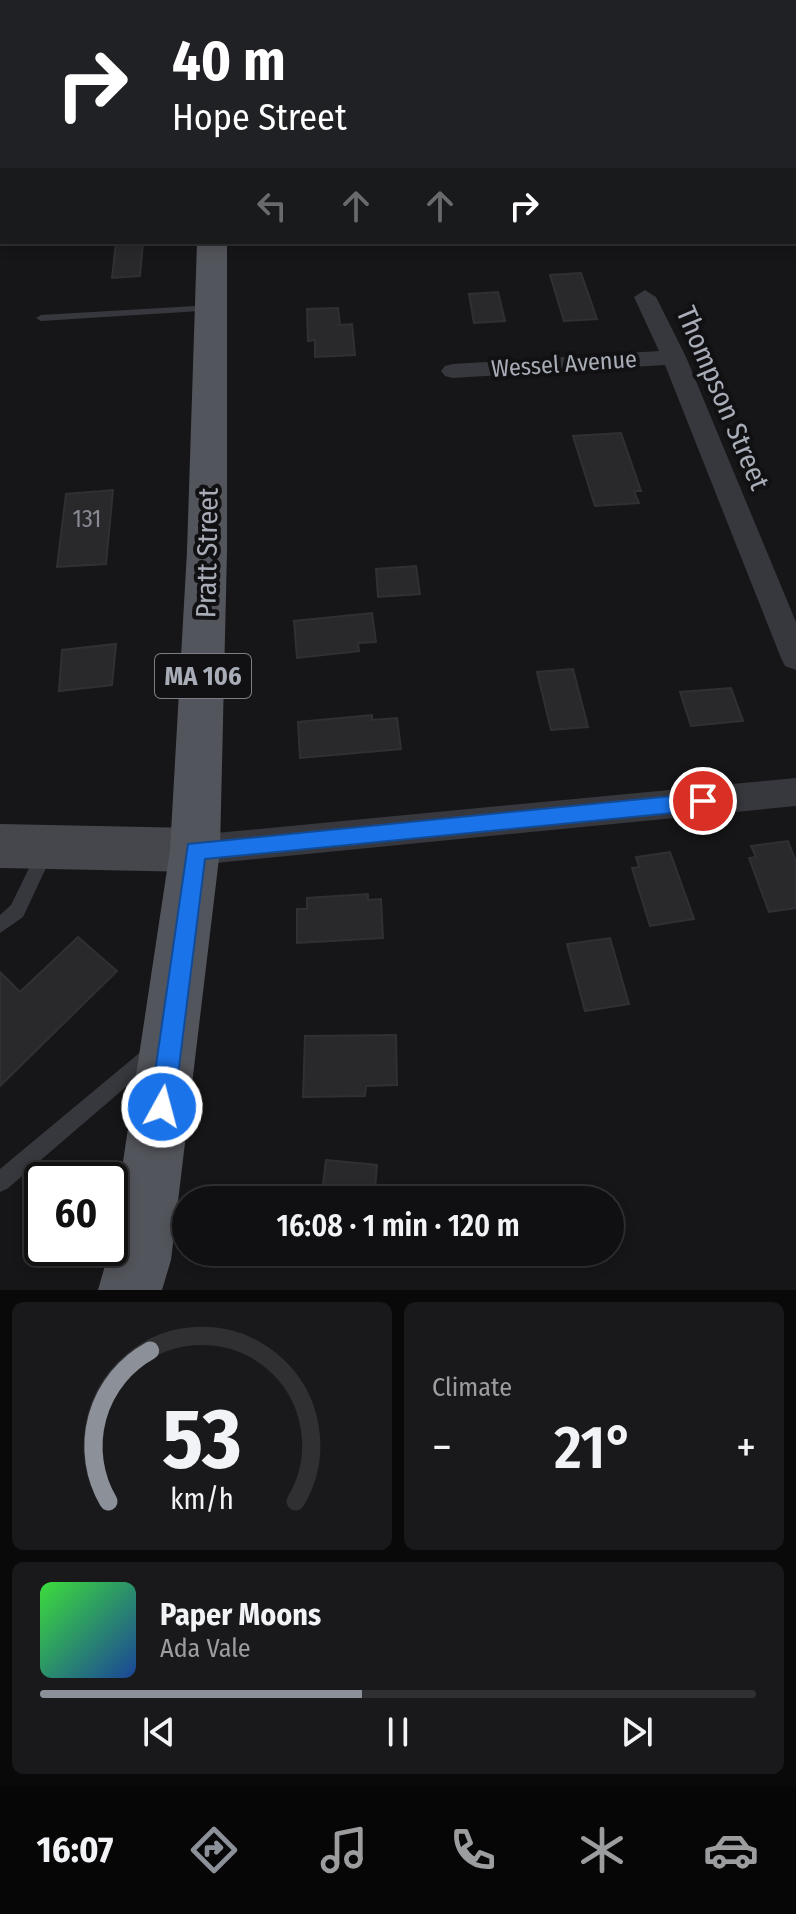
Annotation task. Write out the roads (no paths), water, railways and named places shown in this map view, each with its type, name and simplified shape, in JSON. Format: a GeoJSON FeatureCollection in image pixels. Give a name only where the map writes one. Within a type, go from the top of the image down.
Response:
{"type":"FeatureCollection","features":[{"type":"Feature","properties":{"kind":"main road","name":"Pratt Street"},"geometry":{"type":"LineString","coordinates":[[130,1290],[139,1260],[195,850],[201,759],[212,244]]}},
{"type":"Feature","properties":{"kind":"main road"},"geometry":{"type":"LineString","coordinates":[[0,846],[195,850]]}},
{"type":"Feature","properties":{"kind":"street","name":"Thompson Street"},"geometry":{"type":"LineString","coordinates":[[645,297],[674,357],[796,658]]}},
{"type":"Feature","properties":{"kind":"street","name":"Wessel Avenue"},"geometry":{"type":"LineString","coordinates":[[453,371],[674,357]]}},
{"type":"Feature","properties":{"kind":"street"},"geometry":{"type":"LineString","coordinates":[[195,850],[796,792]]}},
{"type":"Feature","properties":{"kind":"lane"},"geometry":{"type":"LineString","coordinates":[[41,318],[213,308]]}},
{"type":"Feature","properties":{"kind":"lane"},"geometry":{"type":"LineString","coordinates":[[0,925],[17,911],[48,847]]}},
{"type":"Feature","properties":{"kind":"lane"},"geometry":{"type":"LineString","coordinates":[[0,1182],[171,1038]]}}]}
